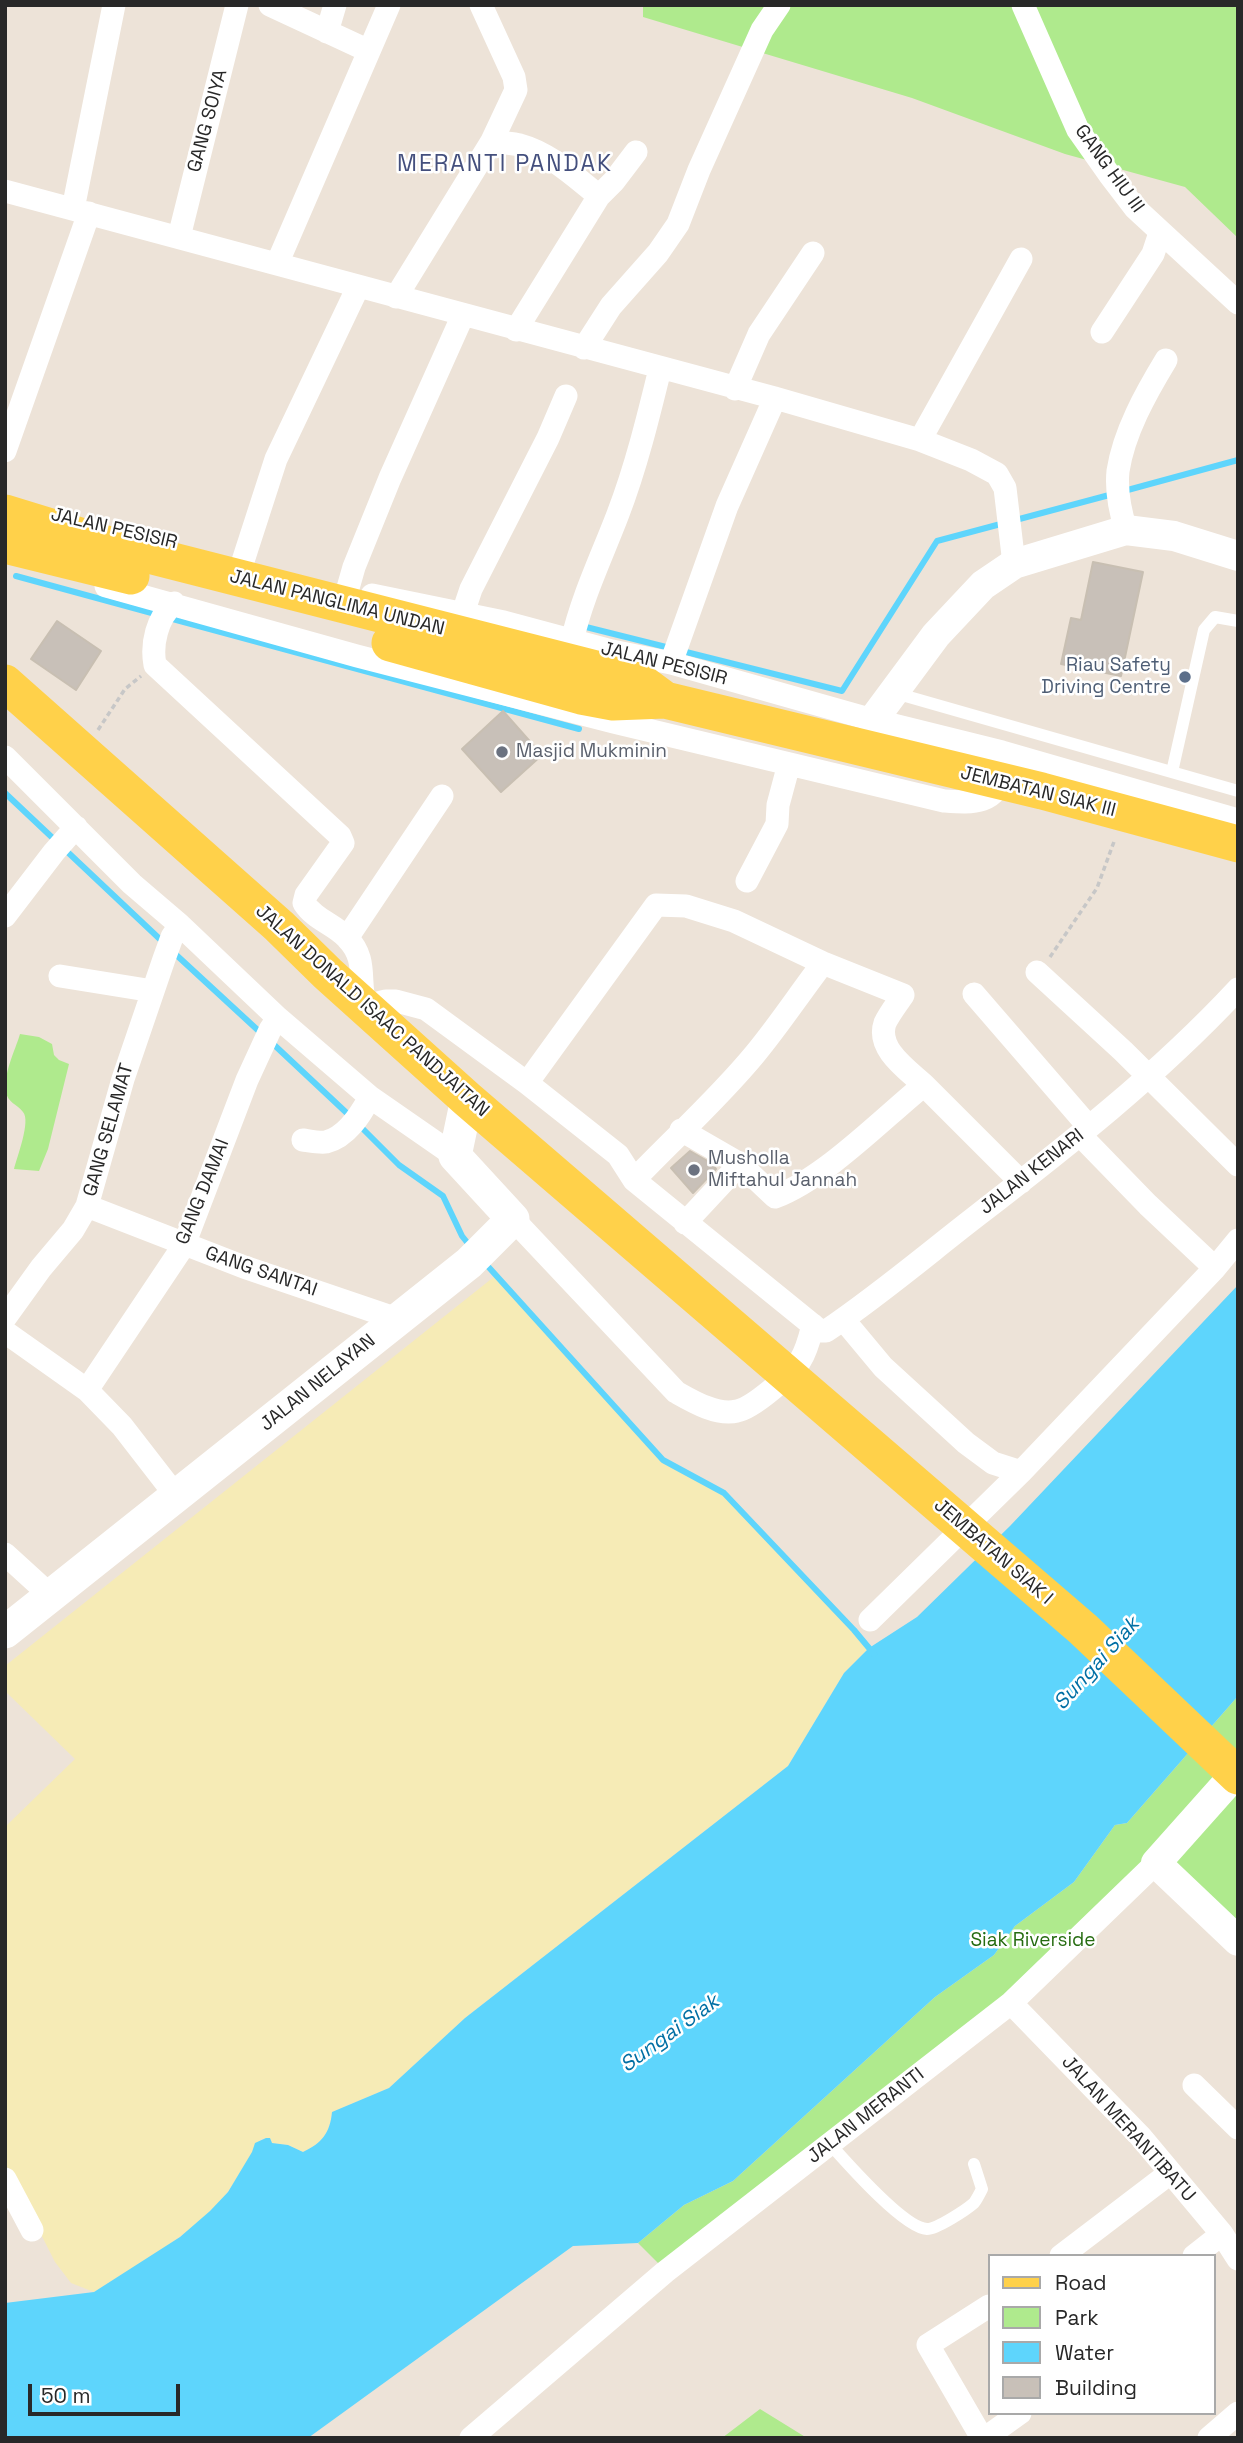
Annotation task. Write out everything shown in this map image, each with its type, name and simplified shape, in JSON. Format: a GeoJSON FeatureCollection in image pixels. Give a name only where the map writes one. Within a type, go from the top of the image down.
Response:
{"type":"FeatureCollection","features":[{"type":"Feature","properties":{"kind":"main road","name":"JALAN PANGLIMA UNDAN"},"geometry":{"type":"LineString","coordinates":[[11,510],[103,556],[361,646],[592,698],[634,703],[665,700]]}},
{"type":"Feature","properties":{"kind":"main road","name":"JALAN PANGLIMA UNDAN"},"geometry":{"type":"LineString","coordinates":[[5,545],[289,582],[623,676],[642,683],[665,700],[836,759]]}},
{"type":"Feature","properties":{"kind":"main road","name":"JALAN DONALD ISAAC PANDJAITAN"},"geometry":{"type":"LineString","coordinates":[[5,683],[279,926],[328,974],[467,1098],[742,1336]]}},
{"type":"Feature","properties":{"kind":"main road","name":"JEMBATAN SIAK III"},"geometry":{"type":"LineString","coordinates":[[836,759],[1042,791],[1238,844]]}},
{"type":"Feature","properties":{"kind":"main road"},"geometry":{"type":"LineString","coordinates":[[467,1098],[455,1156],[503,1230]]}},
{"type":"Feature","properties":{"kind":"main road","name":"JALAN NELAYAN"},"geometry":{"type":"LineString","coordinates":[[5,1632],[469,1263],[503,1230]]}},
{"type":"Feature","properties":{"kind":"main road","name":"JEMBATAN SIAK I"},"geometry":{"type":"LineString","coordinates":[[742,1336],[1083,1629],[1238,1774]]}},
{"type":"Feature","properties":{"kind":"street"},"geometry":{"type":"LineString","coordinates":[[5,451],[81,211],[114,5]]}},
{"type":"Feature","properties":{"kind":"street","name":"GANG SOIYA"},"geometry":{"type":"LineString","coordinates":[[179,237],[237,5]]}},
{"type":"Feature","properties":{"kind":"street"},"geometry":{"type":"LineString","coordinates":[[271,5],[369,51]]}},
{"type":"Feature","properties":{"kind":"street"},"geometry":{"type":"LineString","coordinates":[[327,32],[335,5]]}},
{"type":"Feature","properties":{"kind":"street"},"geometry":{"type":"LineString","coordinates":[[277,264],[389,5]]}},
{"type":"Feature","properties":{"kind":"street"},"geometry":{"type":"LineString","coordinates":[[396,297],[492,141],[513,98],[516,83],[481,5]]}},
{"type":"Feature","properties":{"kind":"street"},"geometry":{"type":"LineString","coordinates":[[584,348],[611,306],[658,253],[678,224],[699,170],[762,30],[779,5]]}},
{"type":"Feature","properties":{"kind":"street","name":"GANG HIU III"},"geometry":{"type":"LineString","coordinates":[[1023,5],[1078,130],[1135,208],[1238,303]]}},
{"type":"Feature","properties":{"kind":"street"},"geometry":{"type":"LineString","coordinates":[[492,141],[520,145],[538,153],[599,196]]}},
{"type":"Feature","properties":{"kind":"street"},"geometry":{"type":"LineString","coordinates":[[516,330],[599,196],[636,152]]}},
{"type":"Feature","properties":{"kind":"street"},"geometry":{"type":"LineString","coordinates":[[5,191],[775,398],[920,440],[971,460],[997,474],[1005,488],[1012,554]]}},
{"type":"Feature","properties":{"kind":"street"},"geometry":{"type":"LineString","coordinates":[[1102,332],[1153,254],[1160,233]]}},
{"type":"Feature","properties":{"kind":"street"},"geometry":{"type":"LineString","coordinates":[[735,389],[759,334],[813,253]]}},
{"type":"Feature","properties":{"kind":"street"},"geometry":{"type":"LineString","coordinates":[[920,440],[1021,259]]}},
{"type":"Feature","properties":{"kind":"street"},"geometry":{"type":"LineString","coordinates":[[245,554],[276,459],[358,286]]}},
{"type":"Feature","properties":{"kind":"street"},"geometry":{"type":"LineString","coordinates":[[351,578],[390,478],[463,315]]}},
{"type":"Feature","properties":{"kind":"street"},"geometry":{"type":"LineString","coordinates":[[1123,519],[1118,482],[1121,457],[1131,430],[1166,360]]}},
{"type":"Feature","properties":{"kind":"street"},"geometry":{"type":"LineString","coordinates":[[575,625],[619,512],[644,436],[660,369]]}},
{"type":"Feature","properties":{"kind":"street"},"geometry":{"type":"LineString","coordinates":[[466,602],[548,438],[566,396]]}},
{"type":"Feature","properties":{"kind":"street"},"geometry":{"type":"LineString","coordinates":[[673,660],[727,506],[775,398]]}},
{"type":"Feature","properties":{"kind":"street","name":"JALAN PESISIR"},"geometry":{"type":"LineString","coordinates":[[11,510],[51,514],[245,554],[289,582],[351,578],[575,625],[673,660],[873,720],[1002,752],[1238,820]]}},
{"type":"Feature","properties":{"kind":"street"},"geometry":{"type":"LineString","coordinates":[[873,720],[936,635],[1012,554],[1123,519],[1238,556]]}},
{"type":"Feature","properties":{"kind":"street"},"geometry":{"type":"LineString","coordinates":[[5,559],[165,616],[361,646]]}},
{"type":"Feature","properties":{"kind":"street"},"geometry":{"type":"LineString","coordinates":[[165,616],[153,654],[155,665],[340,836],[343,843],[306,895],[304,903],[319,918],[347,938],[357,953],[362,966],[363,998],[366,1006],[386,1000],[426,1009],[527,1083],[618,1155],[634,1180],[813,1325],[800,1361],[785,1378],[752,1404],[738,1411],[711,1408],[676,1392],[503,1230]]}},
{"type":"Feature","properties":{"kind":"street"},"geometry":{"type":"LineString","coordinates":[[408,658],[614,722],[789,764],[836,759],[944,801],[966,803],[988,798],[1000,787],[1004,773],[1002,752]]}},
{"type":"Feature","properties":{"kind":"street"},"geometry":{"type":"LineString","coordinates":[[5,757],[64,839],[132,884],[176,931],[274,1024],[365,1105],[455,1156]]}},
{"type":"Feature","properties":{"kind":"street"},"geometry":{"type":"LineString","coordinates":[[747,881],[777,824],[778,805],[789,764]]}},
{"type":"Feature","properties":{"kind":"street"},"geometry":{"type":"LineString","coordinates":[[347,938],[442,796]]}},
{"type":"Feature","properties":{"kind":"street"},"geometry":{"type":"LineString","coordinates":[[5,916],[64,839]]}},
{"type":"Feature","properties":{"kind":"street"},"geometry":{"type":"LineString","coordinates":[[527,1083],[656,905],[686,906],[734,921],[903,995],[885,1023],[885,1044],[893,1056],[1021,1182]]}},
{"type":"Feature","properties":{"kind":"street"},"geometry":{"type":"LineString","coordinates":[[279,926],[322,940],[347,938]]}},
{"type":"Feature","properties":{"kind":"street","name":"GANG SELAMAT"},"geometry":{"type":"LineString","coordinates":[[5,1318],[73,1230],[87,1206],[123,1079],[176,931]]}},
{"type":"Feature","properties":{"kind":"street"},"geometry":{"type":"LineString","coordinates":[[634,1180],[681,1130],[715,1099],[756,1053],[823,962]]}},
{"type":"Feature","properties":{"kind":"street"},"geometry":{"type":"LineString","coordinates":[[1037,972],[1238,1165]]}},
{"type":"Feature","properties":{"kind":"street"},"geometry":{"type":"LineString","coordinates":[[60,976],[153,991]]}},
{"type":"Feature","properties":{"kind":"street","name":"JALAN KENARI"},"geometry":{"type":"LineString","coordinates":[[813,1325],[820,1331],[826,1331],[1021,1182],[1085,1131],[1195,1035],[1238,989]]}},
{"type":"Feature","properties":{"kind":"street"},"geometry":{"type":"LineString","coordinates":[[974,994],[1148,1205],[1215,1268]]}},
{"type":"Feature","properties":{"kind":"street","name":"GANG DAMAI"},"geometry":{"type":"LineString","coordinates":[[87,1390],[184,1245],[247,1080],[274,1024]]}},
{"type":"Feature","properties":{"kind":"street"},"geometry":{"type":"LineString","coordinates":[[681,1130],[740,1164],[775,1197],[788,1192],[869,1132],[924,1085]]}},
{"type":"Feature","properties":{"kind":"street"},"geometry":{"type":"LineString","coordinates":[[303,1140],[326,1142],[345,1131],[365,1105]]}},
{"type":"Feature","properties":{"kind":"street"},"geometry":{"type":"LineString","coordinates":[[685,1223],[740,1164]]}},
{"type":"Feature","properties":{"kind":"street","name":"GANG SANTAI"},"geometry":{"type":"LineString","coordinates":[[87,1206],[184,1245],[397,1319]]}},
{"type":"Feature","properties":{"kind":"street"},"geometry":{"type":"LineString","coordinates":[[870,1620],[1021,1472],[1215,1268],[1238,1240]]}},
{"type":"Feature","properties":{"kind":"street"},"geometry":{"type":"LineString","coordinates":[[843,1319],[883,1367],[966,1443],[993,1463],[1021,1472]]}},
{"type":"Feature","properties":{"kind":"street"},"geometry":{"type":"LineString","coordinates":[[5,1332],[87,1390],[144,1452],[177,1497]]}},
{"type":"Feature","properties":{"kind":"street"},"geometry":{"type":"LineString","coordinates":[[5,1555],[50,1595]]}},
{"type":"Feature","properties":{"kind":"street","name":"JALAN MERANTI"},"geometry":{"type":"LineString","coordinates":[[471,2438],[665,2272],[1011,2003],[1156,1863],[1238,1774]]}},
{"type":"Feature","properties":{"kind":"street"},"geometry":{"type":"LineString","coordinates":[[1156,1863],[1238,1941]]}},
{"type":"Feature","properties":{"kind":"street","name":"JALAN MERANTIBATU"},"geometry":{"type":"LineString","coordinates":[[1011,2003],[1140,2136],[1222,2234],[1238,2259]]}},
{"type":"Feature","properties":{"kind":"street"},"geometry":{"type":"LineString","coordinates":[[1194,2085],[1238,2128]]}},
{"type":"Feature","properties":{"kind":"street"},"geometry":{"type":"LineString","coordinates":[[1064,2254],[1170,2173]]}},
{"type":"Feature","properties":{"kind":"street"},"geometry":{"type":"LineString","coordinates":[[9,2192],[32,2230]]}},
{"type":"Feature","properties":{"kind":"street"},"geometry":{"type":"LineString","coordinates":[[1197,2254],[1222,2234]]}},
{"type":"Feature","properties":{"kind":"street"},"geometry":{"type":"LineString","coordinates":[[988,2307],[928,2345],[984,2438],[1017,2415]]}},
{"type":"Feature","properties":{"kind":"street"},"geometry":{"type":"LineString","coordinates":[[1209,2438],[1238,2413]]}},
{"type":"Feature","properties":{"kind":"lane"},"geometry":{"type":"LineString","coordinates":[[1172,772],[1205,630],[1215,617],[1238,621]]}},
{"type":"Feature","properties":{"kind":"lane"},"geometry":{"type":"LineString","coordinates":[[894,694],[1238,791]]}},
{"type":"Feature","properties":{"kind":"lane"},"geometry":{"type":"LineString","coordinates":[[830,2144],[880,2196],[915,2225],[925,2229],[936,2228],[974,2202],[982,2189],[974,2164]]}},
{"type":"Feature","properties":{"kind":"path"},"geometry":{"type":"LineString","coordinates":[[84,753],[125,689],[155,665]]}},
{"type":"Feature","properties":{"kind":"path"},"geometry":{"type":"LineString","coordinates":[[1037,972],[1059,945],[1097,888],[1114,848],[1116,836]]}},
{"type":"Feature","properties":{"kind":"green space"},"geometry":{"type":"Polygon","coordinates":[[[643,5],[1238,5],[1238,238],[1185,187],[1065,154],[912,98],[643,17],[643,5]]]}},
{"type":"Feature","properties":{"kind":"green space"},"geometry":{"type":"Polygon","coordinates":[[[20,1034],[39,1037],[52,1044],[54,1055],[69,1064],[48,1149],[39,1171],[14,1169],[25,1117],[21,1109],[9,1099],[6,1085],[20,1034]]]}},
{"type":"Feature","properties":{"kind":"green space","name":"Siak Riverside"},"geometry":{"type":"Polygon","coordinates":[[[1238,1696],[1238,1758],[1150,1856],[1007,1997],[663,2268],[638,2243],[684,2205],[733,2181],[935,1997],[994,1955],[1015,1926],[1074,1882],[1115,1825],[1127,1823],[1238,1696]]]}},
{"type":"Feature","properties":{"kind":"green space"},"geometry":{"type":"Polygon","coordinates":[[[1238,1791],[1238,1924],[1174,1863],[1238,1791]]]}},
{"type":"Feature","properties":{"kind":"green space"},"geometry":{"type":"Polygon","coordinates":[[[760,2409],[807,2438],[722,2438],[760,2409]]]}},
{"type":"Feature","properties":{"kind":"sand"},"geometry":{"type":"Polygon","coordinates":[[[495,1276],[663,1460],[724,1493],[869,1648],[844,1673],[788,1766],[465,2018],[389,2088],[332,2112],[324,2137],[303,2152],[288,2145],[272,2143],[270,2138],[261,2139],[226,2194],[181,2236],[94,2292],[71,2283],[55,2262],[5,2163],[5,1827],[75,1759],[5,1691],[5,1666],[495,1276]]]}},
{"type":"Feature","properties":{"kind":"water","name":"Sungai Siak"},"geometry":{"type":"Polygon","coordinates":[[[1238,1285],[1238,1696],[1127,1823],[1115,1825],[1074,1882],[1015,1926],[994,1955],[935,1997],[733,2181],[684,2205],[638,2243],[573,2246],[308,2438],[5,2438],[5,2303],[94,2292],[180,2237],[210,2211],[228,2192],[255,2143],[270,2138],[272,2143],[288,2145],[303,2152],[315,2145],[327,2132],[332,2112],[389,2088],[465,2018],[788,1766],[844,1673],[869,1648],[917,1617],[1010,1526],[1238,1285]]]}},
{"type":"Feature","properties":{"kind":"building"},"geometry":{"type":"Polygon","coordinates":[[[1093,562],[1143,572],[1121,676],[1061,664],[1071,618],[1081,620],[1093,562]]]}},
{"type":"Feature","properties":{"kind":"building"},"geometry":{"type":"Polygon","coordinates":[[[57,621],[101,651],[76,690],[31,659],[57,621]]]}},
{"type":"Feature","properties":{"kind":"building","name":"Masjid Mukminin"},"geometry":{"type":"Polygon","coordinates":[[[503,711],[542,755],[501,792],[462,749],[503,711]]]}},
{"type":"Feature","properties":{"kind":"building","name":"Musholla Miftahul Jannah"},"geometry":{"type":"Polygon","coordinates":[[[690,1151],[716,1169],[693,1193],[671,1168],[690,1151]]]}},
{"type":"Feature","properties":{"kind":"waterway"},"geometry":{"type":"LineString","coordinates":[[1124,491],[1238,460]]}},
{"type":"Feature","properties":{"kind":"waterway"},"geometry":{"type":"LineString","coordinates":[[586,627],[842,691],[937,541],[1113,494]]}},
{"type":"Feature","properties":{"kind":"waterway"},"geometry":{"type":"LineString","coordinates":[[16,576],[159,615]]}},
{"type":"Feature","properties":{"kind":"waterway"},"geometry":{"type":"LineString","coordinates":[[169,618],[579,729]]}},
{"type":"Feature","properties":{"kind":"waterway"},"geometry":{"type":"LineString","coordinates":[[5,793],[164,943]]}},
{"type":"Feature","properties":{"kind":"waterway"},"geometry":{"type":"LineString","coordinates":[[172,951],[262,1034]]}},
{"type":"Feature","properties":{"kind":"waterway"},"geometry":{"type":"LineString","coordinates":[[270,1041],[351,1117]]}},
{"type":"Feature","properties":{"kind":"waterway"},"geometry":{"type":"LineString","coordinates":[[359,1125],[399,1165],[443,1196],[462,1236],[470,1246]]}},
{"type":"Feature","properties":{"kind":"waterway"},"geometry":{"type":"LineString","coordinates":[[484,1262],[663,1460],[724,1493],[874,1654]]}},
{"type":"Feature","properties":{"kind":"place","name":"Riau Safety Driving Centre"},"geometry":{"type":"Point","coordinates":[1185,677]}},
{"type":"Feature","properties":{"kind":"place","name":"Masjid Mukminin"},"geometry":{"type":"Point","coordinates":[502,752]}},
{"type":"Feature","properties":{"kind":"place","name":"Musholla Miftahul Jannah"},"geometry":{"type":"Point","coordinates":[694,1170]}},
{"type":"Feature","properties":{"kind":"district","name":"MERANTI PANDAK"},"geometry":{"type":"Point","coordinates":[505,165]}}]}
